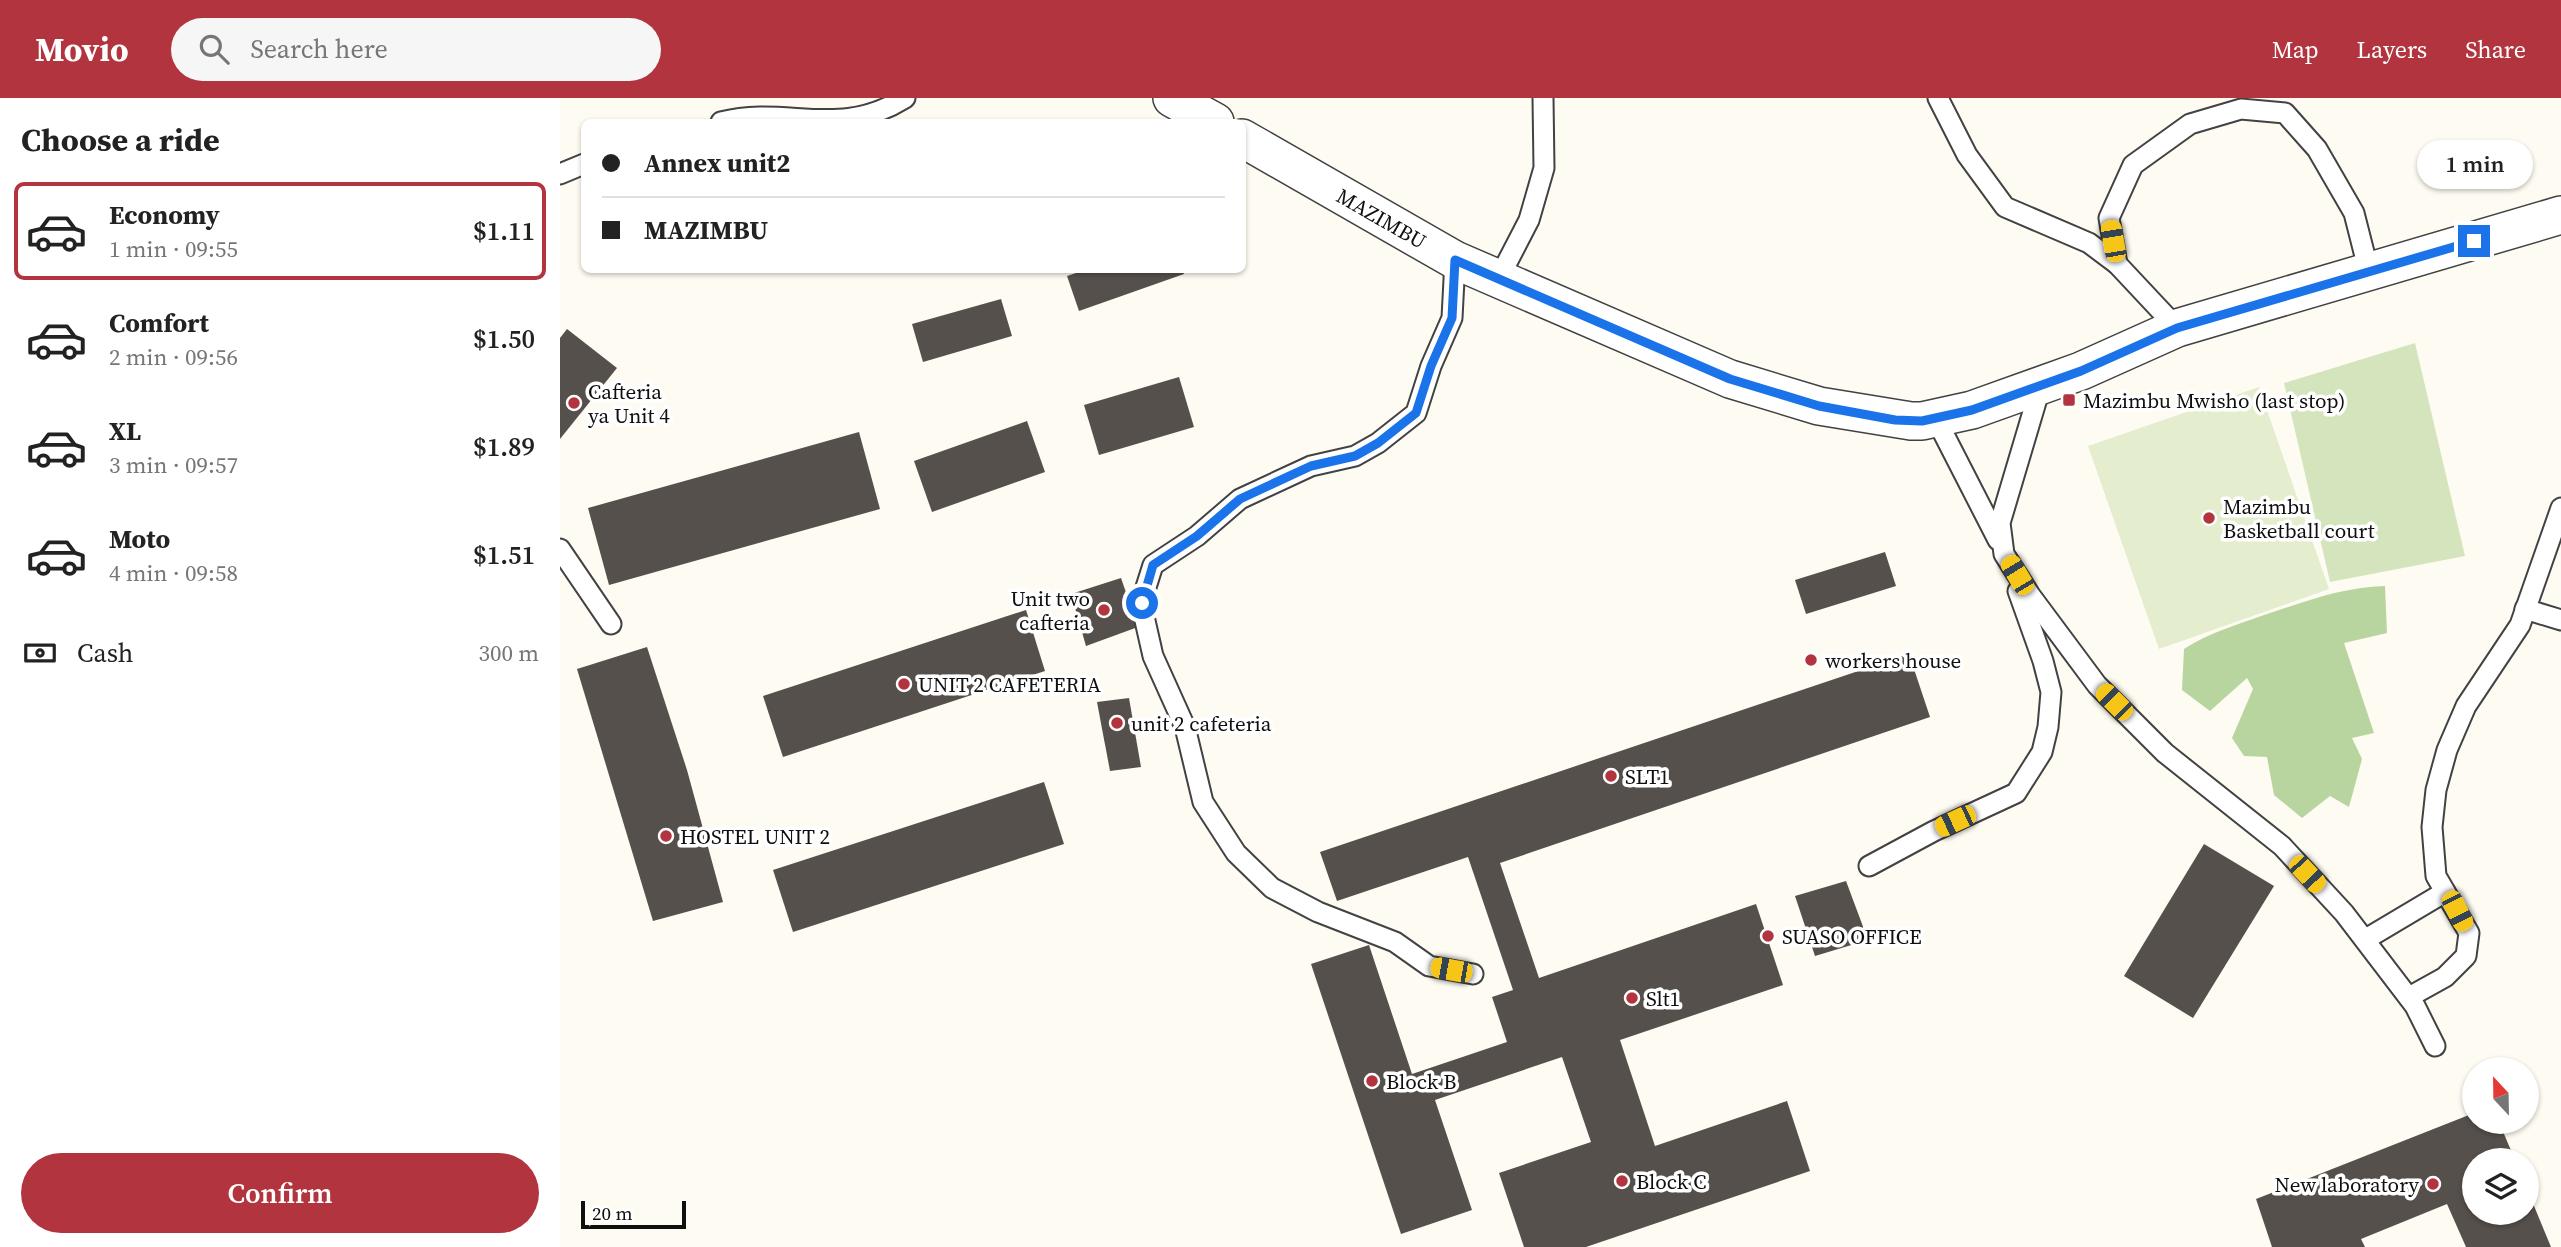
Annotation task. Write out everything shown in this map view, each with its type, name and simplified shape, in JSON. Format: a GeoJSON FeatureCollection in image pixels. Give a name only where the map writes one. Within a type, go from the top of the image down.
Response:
{"type":"FeatureCollection","features":[{"type":"Feature","properties":{"kind":"street"},"geometry":{"type":"LineString","coordinates":[[1172,98],[1210,119]]}},
{"type":"Feature","properties":{"kind":"street","name":"MAZIMBU"},"geometry":{"type":"LineString","coordinates":[[1246,140],[1455,260],[1730,379],[1819,406],[1895,420],[1922,421],[1972,410],[2081,371],[2177,328],[2561,215]]}},
{"type":"Feature","properties":{"kind":"lane"},"geometry":{"type":"LineString","coordinates":[[852,119],[871,115],[905,98]]}},
{"type":"Feature","properties":{"kind":"lane"},"geometry":{"type":"LineString","coordinates":[[1499,278],[1529,220],[1544,168],[1543,98]]}},
{"type":"Feature","properties":{"kind":"lane"},"geometry":{"type":"LineString","coordinates":[[1938,98],[1967,155],[2005,207],[2089,243],[2117,264],[2177,328]]}},
{"type":"Feature","properties":{"kind":"lane"},"geometry":{"type":"LineString","coordinates":[[2117,264],[2109,218],[2133,165],[2190,124],[2241,109],[2285,113],[2317,149],[2354,213],[2369,272]]}},
{"type":"Feature","properties":{"kind":"lane"},"geometry":{"type":"LineString","coordinates":[[739,119],[815,119]]}},
{"type":"Feature","properties":{"kind":"lane"},"geometry":{"type":"LineString","coordinates":[[560,174],[581,165]]}},
{"type":"Feature","properties":{"kind":"lane"},"geometry":{"type":"LineString","coordinates":[[1455,260],[1452,318],[1431,366],[1416,413],[1378,443],[1355,456],[1311,466],[1240,499],[1197,536],[1153,565],[1142,603],[1153,656],[1185,727],[1203,802],[1236,853],[1272,888],[1318,912],[1395,942],[1429,966],[1473,974]]}},
{"type":"Feature","properties":{"kind":"lane"},"geometry":{"type":"LineString","coordinates":[[1869,866],[1934,831],[2016,793],[2042,752],[2048,727],[2050,692],[2033,628],[2004,554],[2000,523],[2030,414],[2041,385]]}},
{"type":"Feature","properties":{"kind":"lane"},"geometry":{"type":"LineString","coordinates":[[1936,419],[2004,554],[2029,595],[2097,685],[2165,753],[2282,846],[2367,939],[2409,998],[2435,1046]]}},
{"type":"Feature","properties":{"kind":"lane"},"geometry":{"type":"LineString","coordinates":[[2409,998],[2445,977],[2466,956],[2469,933],[2436,876],[2432,827],[2436,790],[2447,750],[2466,706],[2520,625],[2561,508]]}},
{"type":"Feature","properties":{"kind":"lane"},"geometry":{"type":"LineString","coordinates":[[560,548],[611,624]]}},
{"type":"Feature","properties":{"kind":"lane"},"geometry":{"type":"LineString","coordinates":[[2525,609],[2561,620]]}},
{"type":"Feature","properties":{"kind":"lane"},"geometry":{"type":"LineString","coordinates":[[2367,939],[2445,891]]}},
{"type":"Feature","properties":{"kind":"green space"},"geometry":{"type":"Polygon","coordinates":[[[2415,343],[2465,556],[2330,582],[2284,383],[2415,343]]]}},
{"type":"Feature","properties":{"kind":"green space","name":"Mazimbu Basketball court"},"geometry":{"type":"Polygon","coordinates":[[[2259,387],[2329,589],[2159,649],[2088,446],[2259,387]]]}},
{"type":"Feature","properties":{"kind":"green space"},"geometry":{"type":"Polygon","coordinates":[[[2385,586],[2387,633],[2344,643],[2374,733],[2352,738],[2362,759],[2349,807],[2330,796],[2302,818],[2274,795],[2267,757],[2244,756],[2232,738],[2253,689],[2247,678],[2210,711],[2182,690],[2184,649],[2223,630],[2309,600],[2354,589],[2385,586]]]}},
{"type":"Feature","properties":{"kind":"building"},"geometry":{"type":"Polygon","coordinates":[[[1076,273],[1184,274],[1079,311],[1067,276],[1076,273]]]}},
{"type":"Feature","properties":{"kind":"building"},"geometry":{"type":"Polygon","coordinates":[[[1001,299],[1012,336],[923,362],[912,324],[1001,299]]]}},
{"type":"Feature","properties":{"kind":"building","name":"Cafteria ya Unit 4"},"geometry":{"type":"Polygon","coordinates":[[[567,329],[617,368],[560,439],[560,338],[567,329]]]}},
{"type":"Feature","properties":{"kind":"building"},"geometry":{"type":"Polygon","coordinates":[[[1179,377],[1194,427],[1099,455],[1084,405],[1179,377]]]}},
{"type":"Feature","properties":{"kind":"building"},"geometry":{"type":"Polygon","coordinates":[[[1027,421],[1045,472],[932,512],[914,461],[1027,421]]]}},
{"type":"Feature","properties":{"kind":"building"},"geometry":{"type":"Polygon","coordinates":[[[859,432],[880,509],[609,585],[588,508],[859,432]]]}},
{"type":"Feature","properties":{"kind":"building"},"geometry":{"type":"Polygon","coordinates":[[[1885,552],[1896,586],[1806,614],[1795,580],[1885,552]]]}},
{"type":"Feature","properties":{"kind":"building","name":"Unit two cafteria"},"geometry":{"type":"Polygon","coordinates":[[[1121,578],[1138,627],[1086,646],[1071,594],[1121,578]]]}},
{"type":"Feature","properties":{"kind":"building","name":"UNIT 2 CAFETERIA"},"geometry":{"type":"Polygon","coordinates":[[[1026,610],[1045,671],[783,757],[763,696],[1026,610]]]}},
{"type":"Feature","properties":{"kind":"building","name":"HOSTEL UNIT 2"},"geometry":{"type":"Polygon","coordinates":[[[647,647],[687,770],[723,902],[653,921],[577,669],[647,647]]]}},
{"type":"Feature","properties":{"kind":"building"},"geometry":{"type":"Polygon","coordinates":[[[1909,654],[1930,717],[1500,863],[1539,978],[1756,904],[1783,985],[1620,1040],[1655,1146],[1787,1101],[1810,1171],[1586,1247],[1524,1247],[1499,1173],[1591,1142],[1562,1057],[1435,1100],[1472,1210],[1401,1234],[1311,964],[1369,945],[1412,1074],[1507,1042],[1492,997],[1513,990],[1468,857],[1337,901],[1320,852],[1909,654]]]}},
{"type":"Feature","properties":{"kind":"building"},"geometry":{"type":"Polygon","coordinates":[[[1129,698],[1141,767],[1110,771],[1097,702],[1129,698]]]}},
{"type":"Feature","properties":{"kind":"building","name":"HOSTEL UNIT 2"},"geometry":{"type":"Polygon","coordinates":[[[1044,782],[1064,844],[793,932],[773,870],[1044,782]]]}},
{"type":"Feature","properties":{"kind":"building"},"geometry":{"type":"Polygon","coordinates":[[[2204,844],[2274,886],[2193,1018],[2124,976],[2204,844]]]}},
{"type":"Feature","properties":{"kind":"building"},"geometry":{"type":"Polygon","coordinates":[[[1846,881],[1868,940],[1815,956],[1795,896],[1846,881]]]}},
{"type":"Feature","properties":{"kind":"building"},"geometry":{"type":"Polygon","coordinates":[[[2462,1118],[2462,1134],[2504,1134],[2510,1148],[2462,1148],[2462,1225],[2539,1225],[2539,1218],[2551,1247],[2466,1247],[2447,1204],[2361,1239],[2365,1247],[2272,1247],[2256,1199],[2462,1118]]]}},
{"type":"Feature","properties":{"kind":"place","name":"Mazimbu Mwisho (last stop)"},"geometry":{"type":"Point","coordinates":[2069,400]}},
{"type":"Feature","properties":{"kind":"place","name":"Cafteria ya Unit 4"},"geometry":{"type":"Point","coordinates":[574,403]}},
{"type":"Feature","properties":{"kind":"place","name":"Mazimbu Basketball court"},"geometry":{"type":"Point","coordinates":[2209,518]}},
{"type":"Feature","properties":{"kind":"place","name":"Unit two cafteria"},"geometry":{"type":"Point","coordinates":[1104,610]}},
{"type":"Feature","properties":{"kind":"place","name":"workers house"},"geometry":{"type":"Point","coordinates":[1811,660]}},
{"type":"Feature","properties":{"kind":"place","name":"UNIT 2 CAFETERIA"},"geometry":{"type":"Point","coordinates":[904,684]}},
{"type":"Feature","properties":{"kind":"place","name":"unit 2 cafeteria"},"geometry":{"type":"Point","coordinates":[1117,723]}},
{"type":"Feature","properties":{"kind":"place","name":"SLT1"},"geometry":{"type":"Point","coordinates":[1611,776]}},
{"type":"Feature","properties":{"kind":"place","name":"HOSTEL UNIT 2"},"geometry":{"type":"Point","coordinates":[666,836]}},
{"type":"Feature","properties":{"kind":"place","name":"SUASO OFFICE"},"geometry":{"type":"Point","coordinates":[1768,936]}},
{"type":"Feature","properties":{"kind":"place","name":"Slt1"},"geometry":{"type":"Point","coordinates":[1632,998]}},
{"type":"Feature","properties":{"kind":"place","name":"Block B"},"geometry":{"type":"Point","coordinates":[1372,1081]}},
{"type":"Feature","properties":{"kind":"place","name":"Block C"},"geometry":{"type":"Point","coordinates":[1622,1181]}},
{"type":"Feature","properties":{"kind":"place","name":"New laboratory"},"geometry":{"type":"Point","coordinates":[2433,1184]}},
{"type":"Feature","properties":{"kind":"route"},"geometry":{"type":"LineString","coordinates":[[1142,603],[1153,565],[1197,536],[1240,499],[1311,466],[1355,456],[1378,443],[1416,413],[1431,366],[1452,318],[1455,260],[1730,379],[1819,406],[1895,420],[1922,421],[1972,410],[2081,371],[2177,328],[2474,241]]}}]}
